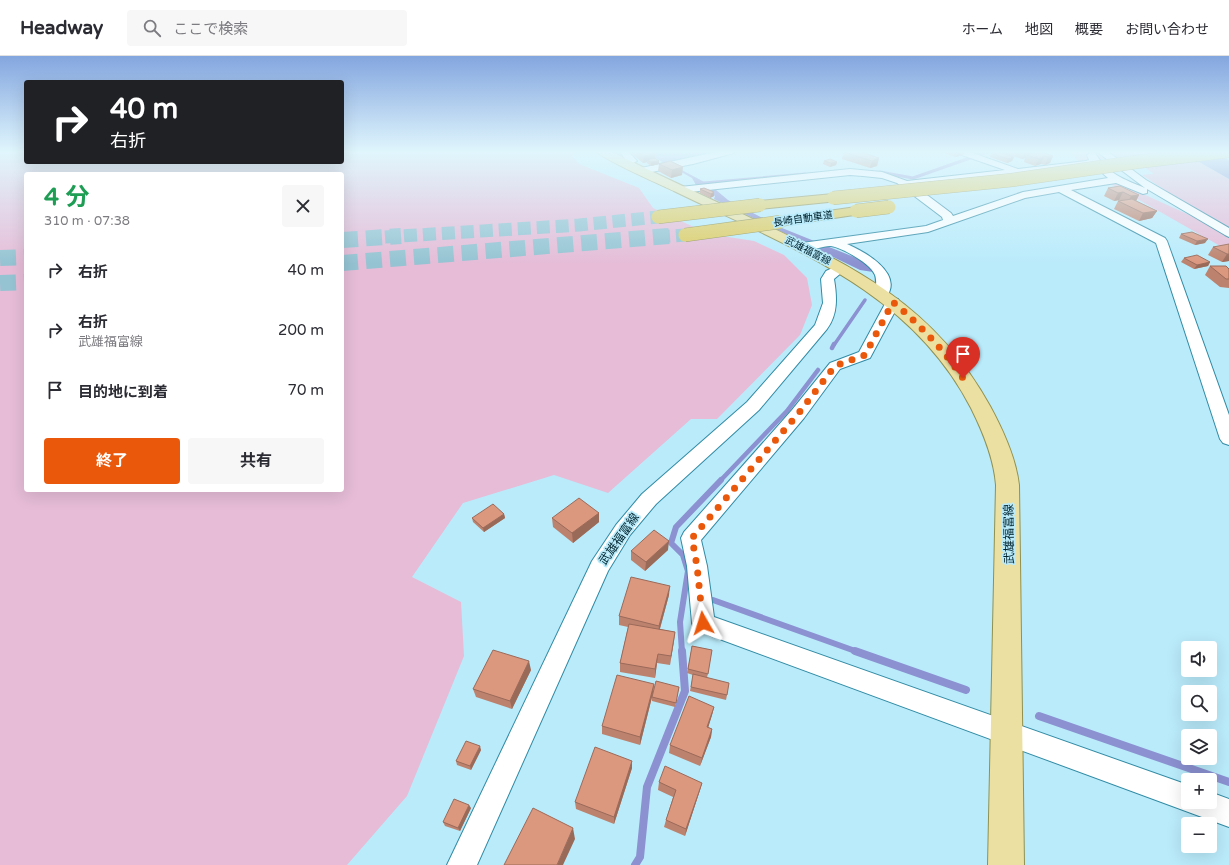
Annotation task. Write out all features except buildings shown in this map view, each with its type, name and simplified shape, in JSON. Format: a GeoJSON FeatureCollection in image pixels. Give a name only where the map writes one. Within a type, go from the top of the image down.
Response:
{"type":"FeatureCollection","features":[{"type":"Feature","properties":{"kind":"highway","name":"長崎自動車道"},"geometry":{"type":"LineString","coordinates":[[658,217],[760,205],[925,189]]}},
{"type":"Feature","properties":{"kind":"highway","name":"長崎自動車道"},"geometry":{"type":"LineString","coordinates":[[685,235],[1015,189]]}},
{"type":"Feature","properties":{"kind":"main road","name":"武雄福富線"},"geometry":{"type":"LineString","coordinates":[[687,189],[806,247],[887,298],[916,322],[946,354],[972,390],[991,428],[1006,471],[1010,512],[1006,865]]}},
{"type":"Feature","properties":{"kind":"street"},"geometry":{"type":"LineString","coordinates":[[911,189],[947,215],[949,221]]}},
{"type":"Feature","properties":{"kind":"street"},"geometry":{"type":"LineString","coordinates":[[806,247],[928,229],[1023,195],[1060,189],[1161,241],[1229,439]]}},
{"type":"Feature","properties":{"kind":"street"},"geometry":{"type":"LineString","coordinates":[[1136,189],[1196,215]]}},
{"type":"Feature","properties":{"kind":"street"},"geometry":{"type":"LineString","coordinates":[[1153,189],[1229,233]]}},
{"type":"Feature","properties":{"kind":"street"},"geometry":{"type":"LineString","coordinates":[[832,243],[868,259],[876,267],[883,280],[887,298],[865,355],[835,366],[798,414],[692,538],[697,566],[703,623],[1181,796]]}},
{"type":"Feature","properties":{"kind":"street","name":"武雄福富線"},"geometry":{"type":"LineString","coordinates":[[462,865],[599,567],[623,530],[649,499],[753,406],[822,326],[829,311],[831,297],[827,279],[831,274],[841,268]]}},
{"type":"Feature","properties":{"kind":"street"},"geometry":{"type":"LineString","coordinates":[[1217,809],[1229,813]]}},
{"type":"Feature","properties":{"kind":"shaded area"},"geometry":{"type":"Polygon","coordinates":[[[0,189],[24,189],[24,492],[344,492],[344,189],[640,189],[653,208],[709,234],[754,241],[784,255],[807,278],[812,305],[800,335],[717,419],[691,419],[608,493],[554,475],[463,503],[412,577],[461,602],[464,656],[407,796],[347,865],[0,865],[0,189]]]}},
{"type":"Feature","properties":{"kind":"shaded area"},"geometry":{"type":"Polygon","coordinates":[[[1119,189],[1132,189],[1196,218],[1204,216],[1163,189],[1229,189],[1229,251],[1119,189]]]}},
{"type":"Feature","properties":{"kind":"water"},"geometry":{"type":"Polygon","coordinates":[[[702,189],[715,189],[728,200],[782,228],[859,259],[871,266],[873,272],[860,270],[714,199],[715,196],[702,189]]]}},
{"type":"Feature","properties":{"kind":"waterway"},"geometry":{"type":"LineString","coordinates":[[834,345],[865,300]]}},
{"type":"Feature","properties":{"kind":"waterway"},"geometry":{"type":"LineString","coordinates":[[832,348],[834,344]]}},
{"type":"Feature","properties":{"kind":"waterway"},"geometry":{"type":"LineString","coordinates":[[720,481],[787,411],[818,370]]}},
{"type":"Feature","properties":{"kind":"waterway"},"geometry":{"type":"LineString","coordinates":[[682,652],[680,622],[688,571],[683,555],[671,543],[676,527],[721,480]]}},
{"type":"Feature","properties":{"kind":"waterway"},"geometry":{"type":"LineString","coordinates":[[713,600],[858,652]]}},
{"type":"Feature","properties":{"kind":"waterway"},"geometry":{"type":"LineString","coordinates":[[635,865],[640,857],[647,787],[685,691],[682,651]]}},
{"type":"Feature","properties":{"kind":"waterway"},"geometry":{"type":"LineString","coordinates":[[855,651],[966,690]]}},
{"type":"Feature","properties":{"kind":"waterway"},"geometry":{"type":"LineString","coordinates":[[1039,716],[1229,782]]}},
{"type":"Feature","properties":{"kind":"tunnel"},"geometry":{"type":"LineString","coordinates":[[399,236],[579,225],[658,217]]}},
{"type":"Feature","properties":{"kind":"tunnel"},"geometry":{"type":"LineString","coordinates":[[657,237],[685,235]]}},
{"type":"Feature","properties":{"kind":"tunnel"},"geometry":{"type":"LineString","coordinates":[[344,240],[399,236]]}},
{"type":"Feature","properties":{"kind":"tunnel"},"geometry":{"type":"LineString","coordinates":[[385,237],[399,236]]}},
{"type":"Feature","properties":{"kind":"tunnel"},"geometry":{"type":"LineString","coordinates":[[344,263],[669,236]]}},
{"type":"Feature","properties":{"kind":"tunnel"},"geometry":{"type":"LineString","coordinates":[[0,258],[24,257]]}},
{"type":"Feature","properties":{"kind":"tunnel"},"geometry":{"type":"LineString","coordinates":[[0,283],[24,282]]}},
{"type":"Feature","properties":{"kind":"route"},"geometry":{"type":"LineString","coordinates":[[703,623],[697,566],[692,538],[798,414],[835,366],[865,355],[893,302],[916,322],[946,354],[963,378]]}}]}
